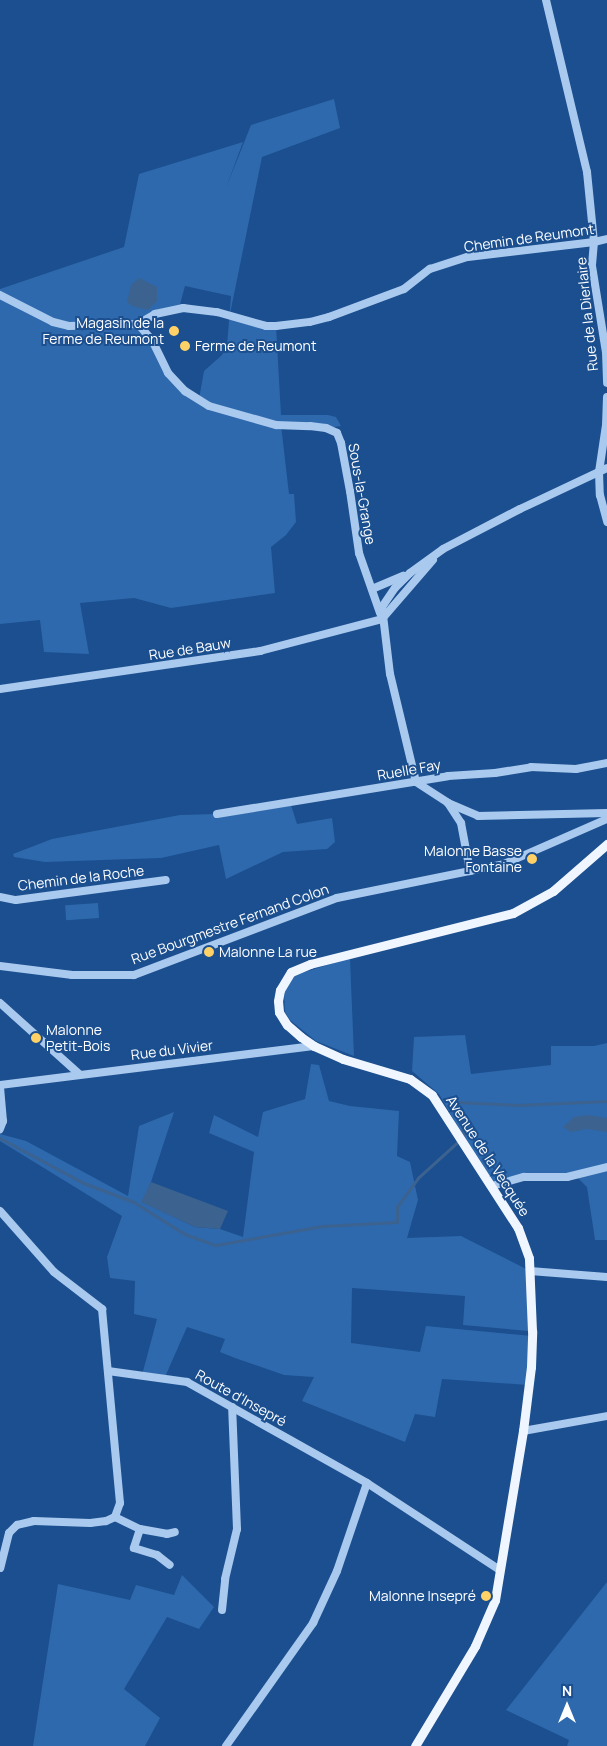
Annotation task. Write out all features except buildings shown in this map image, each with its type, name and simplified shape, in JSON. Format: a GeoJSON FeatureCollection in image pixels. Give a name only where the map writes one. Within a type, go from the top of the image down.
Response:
{"type":"FeatureCollection","features":[{"type":"Feature","properties":{"kind":"main road","name":"Avenue de la Vecquée"},"geometry":{"type":"LineString","coordinates":[[415,1746],[476,1646],[495,1600],[523,1431],[532,1344],[530,1271],[524,1242],[492,1186],[432,1095],[410,1079],[344,1059],[314,1046],[287,1025],[279,1012],[280,990],[291,972],[327,959],[514,913],[553,891],[607,844]]}},
{"type":"Feature","properties":{"kind":"street","name":"Rue de la Dierlaire"},"geometry":{"type":"LineString","coordinates":[[546,0],[587,172],[594,242],[592,266],[606,352],[607,383]]}},
{"type":"Feature","properties":{"kind":"street","name":"Chemin de Reumont"},"geometry":{"type":"LineString","coordinates":[[0,295],[53,322],[69,326],[138,324],[155,314],[183,308],[217,312],[266,326],[310,322],[404,288],[430,269],[468,257],[607,239]]}},
{"type":"Feature","properties":{"kind":"street","name":"Sous-la-Grange"},"geometry":{"type":"LineString","coordinates":[[138,324],[152,340],[168,373],[185,391],[209,406],[276,425],[326,428],[337,433],[341,443],[350,491],[359,553],[382,620],[390,674],[416,782]]}},
{"type":"Feature","properties":{"kind":"street"},"geometry":{"type":"LineString","coordinates":[[607,396],[606,425],[599,472],[600,495],[607,522]]}},
{"type":"Feature","properties":{"kind":"street"},"geometry":{"type":"LineString","coordinates":[[382,620],[382,607],[395,588],[410,573],[443,549],[520,509],[607,468]]}},
{"type":"Feature","properties":{"kind":"street"},"geometry":{"type":"LineString","coordinates":[[382,620],[443,549]]}},
{"type":"Feature","properties":{"kind":"street"},"geometry":{"type":"LineString","coordinates":[[372,588],[410,573]]}},
{"type":"Feature","properties":{"kind":"street","name":"Rue de Bauw"},"geometry":{"type":"LineString","coordinates":[[0,689],[260,650],[382,620]]}},
{"type":"Feature","properties":{"kind":"street","name":"Ruelle Fay"},"geometry":{"type":"LineString","coordinates":[[217,814],[416,782],[531,767],[576,769],[607,763]]}},
{"type":"Feature","properties":{"kind":"street"},"geometry":{"type":"LineString","coordinates":[[416,782],[448,803],[478,816],[607,813]]}},
{"type":"Feature","properties":{"kind":"street"},"geometry":{"type":"LineString","coordinates":[[448,803],[461,823],[470,871]]}},
{"type":"Feature","properties":{"kind":"street","name":"Rue Bourgmestre Fernand Colon"},"geometry":{"type":"LineString","coordinates":[[0,966],[72,975],[134,975],[337,898],[504,864],[607,819]]}},
{"type":"Feature","properties":{"kind":"street","name":"Chemin de la Roche"},"geometry":{"type":"LineString","coordinates":[[0,897],[16,900],[166,880]]}},
{"type":"Feature","properties":{"kind":"street"},"geometry":{"type":"LineString","coordinates":[[0,1003],[79,1074]]}},
{"type":"Feature","properties":{"kind":"street","name":"Rue du Vivier"},"geometry":{"type":"LineString","coordinates":[[0,1086],[79,1074],[314,1046]]}},
{"type":"Feature","properties":{"kind":"street"},"geometry":{"type":"LineString","coordinates":[[0,1086],[3,1121],[0,1129]]}},
{"type":"Feature","properties":{"kind":"street"},"geometry":{"type":"LineString","coordinates":[[492,1186],[524,1177],[567,1177],[606,1170]]}},
{"type":"Feature","properties":{"kind":"street"},"geometry":{"type":"LineString","coordinates":[[0,1212],[54,1272],[102,1309],[120,1503],[115,1517]]}},
{"type":"Feature","properties":{"kind":"street"},"geometry":{"type":"LineString","coordinates":[[530,1271],[607,1277]]}},
{"type":"Feature","properties":{"kind":"street","name":"Route d'Insepré"},"geometry":{"type":"LineString","coordinates":[[108,1371],[187,1382],[367,1483],[500,1570]]}},
{"type":"Feature","properties":{"kind":"street"},"geometry":{"type":"LineString","coordinates":[[222,1610],[225,1579],[237,1529],[232,1407]]}},
{"type":"Feature","properties":{"kind":"street"},"geometry":{"type":"LineString","coordinates":[[523,1431],[607,1416]]}},
{"type":"Feature","properties":{"kind":"street"},"geometry":{"type":"LineString","coordinates":[[226,1746],[313,1623],[337,1571],[367,1483]]}},
{"type":"Feature","properties":{"kind":"street"},"geometry":{"type":"LineString","coordinates":[[0,1568],[9,1533],[17,1525],[34,1521],[99,1523],[115,1517],[140,1529],[167,1534],[175,1532]]}},
{"type":"Feature","properties":{"kind":"street"},"geometry":{"type":"LineString","coordinates":[[140,1529],[134,1548],[157,1555],[170,1565]]}},
{"type":"Feature","properties":{"kind":"shaded area"},"geometry":{"type":"Polygon","coordinates":[[[334,99],[340,128],[262,157],[230,314],[266,326],[276,322],[310,322],[276,326],[281,415],[328,415],[336,417],[341,426],[326,428],[281,425],[289,494],[294,494],[296,522],[286,535],[271,547],[275,593],[171,608],[134,598],[80,603],[89,654],[44,652],[40,620],[0,624],[0,289],[124,247],[139,174],[243,142],[226,188],[251,125],[334,99]],[[185,286],[179,308],[143,319],[143,329],[168,373],[199,399],[204,371],[222,355],[227,346],[231,296],[185,286]]]}},
{"type":"Feature","properties":{"kind":"shaded area"},"geometry":{"type":"Polygon","coordinates":[[[139,278],[157,287],[157,301],[148,310],[132,306],[127,302],[131,285],[139,278]]]}},
{"type":"Feature","properties":{"kind":"shaded area"},"geometry":{"type":"Polygon","coordinates":[[[290,802],[297,824],[332,818],[335,842],[327,849],[283,852],[226,879],[219,845],[161,858],[45,862],[14,857],[13,854],[52,839],[180,815],[217,814],[290,802]]]}},
{"type":"Feature","properties":{"kind":"shaded area"},"geometry":{"type":"Polygon","coordinates":[[[98,903],[99,918],[66,920],[65,905],[98,903]]]}},
{"type":"Feature","properties":{"kind":"shaded area"},"geometry":{"type":"Polygon","coordinates":[[[350,958],[354,1056],[316,1041],[290,1020],[285,1012],[284,990],[295,975],[350,958]]]}},
{"type":"Feature","properties":{"kind":"shaded area"},"geometry":{"type":"Polygon","coordinates":[[[465,1035],[471,1074],[551,1065],[551,1046],[594,1046],[607,1043],[607,1240],[595,1240],[587,1187],[575,1175],[524,1177],[492,1186],[439,1094],[412,1071],[414,1037],[465,1035]]]}},
{"type":"Feature","properties":{"kind":"shaded area"},"geometry":{"type":"Polygon","coordinates":[[[311,1064],[319,1065],[329,1101],[350,1106],[399,1111],[397,1156],[410,1162],[418,1200],[407,1238],[461,1236],[530,1271],[528,1331],[463,1325],[465,1296],[352,1288],[351,1343],[420,1352],[426,1326],[532,1336],[528,1385],[442,1379],[435,1417],[415,1414],[405,1442],[302,1401],[314,1377],[284,1375],[235,1358],[220,1352],[225,1339],[187,1327],[165,1377],[142,1375],[157,1319],[134,1314],[135,1281],[110,1278],[107,1257],[122,1216],[0,1141],[0,1134],[26,1141],[128,1196],[139,1126],[174,1112],[151,1182],[142,1202],[195,1227],[220,1229],[243,1237],[254,1152],[209,1133],[214,1115],[258,1137],[263,1112],[305,1099],[311,1064]]]}},
{"type":"Feature","properties":{"kind":"shaded area"},"geometry":{"type":"Polygon","coordinates":[[[588,1115],[607,1118],[607,1132],[587,1129],[571,1132],[563,1127],[574,1117],[588,1115]]]}},
{"type":"Feature","properties":{"kind":"shaded area"},"geometry":{"type":"Polygon","coordinates":[[[151,1182],[228,1211],[220,1229],[195,1227],[141,1202],[151,1182]]]}},
{"type":"Feature","properties":{"kind":"shaded area"},"geometry":{"type":"Polygon","coordinates":[[[182,1575],[214,1607],[199,1629],[167,1617],[124,1689],[160,1718],[145,1746],[33,1746],[58,1584],[130,1600],[136,1585],[174,1595],[182,1575]]]}},
{"type":"Feature","properties":{"kind":"shaded area"},"geometry":{"type":"Polygon","coordinates":[[[607,1582],[607,1746],[567,1746],[569,1740],[506,1710],[607,1582]]]}},
{"type":"Feature","properties":{"kind":"waterway"},"geometry":{"type":"LineString","coordinates":[[464,1136],[457,1102],[518,1105],[607,1101]]}},
{"type":"Feature","properties":{"kind":"waterway"},"geometry":{"type":"LineString","coordinates":[[0,1138],[84,1183],[134,1202],[185,1234],[216,1245],[323,1226],[397,1222],[397,1207],[418,1178],[459,1141]]}},
{"type":"Feature","properties":{"kind":"place","name":"Magasin de la Ferme de Reumont"},"geometry":{"type":"Point","coordinates":[174,331]}},
{"type":"Feature","properties":{"kind":"place","name":"Ferme de Reumont"},"geometry":{"type":"Point","coordinates":[185,346]}},
{"type":"Feature","properties":{"kind":"place","name":"Malonne Basse Fontaine"},"geometry":{"type":"Point","coordinates":[532,859]}},
{"type":"Feature","properties":{"kind":"place","name":"Malonne La rue"},"geometry":{"type":"Point","coordinates":[209,952]}},
{"type":"Feature","properties":{"kind":"place","name":"Malonne Petit-Bois"},"geometry":{"type":"Point","coordinates":[36,1038]}},
{"type":"Feature","properties":{"kind":"place","name":"Malonne Insepré"},"geometry":{"type":"Point","coordinates":[486,1596]}}]}
